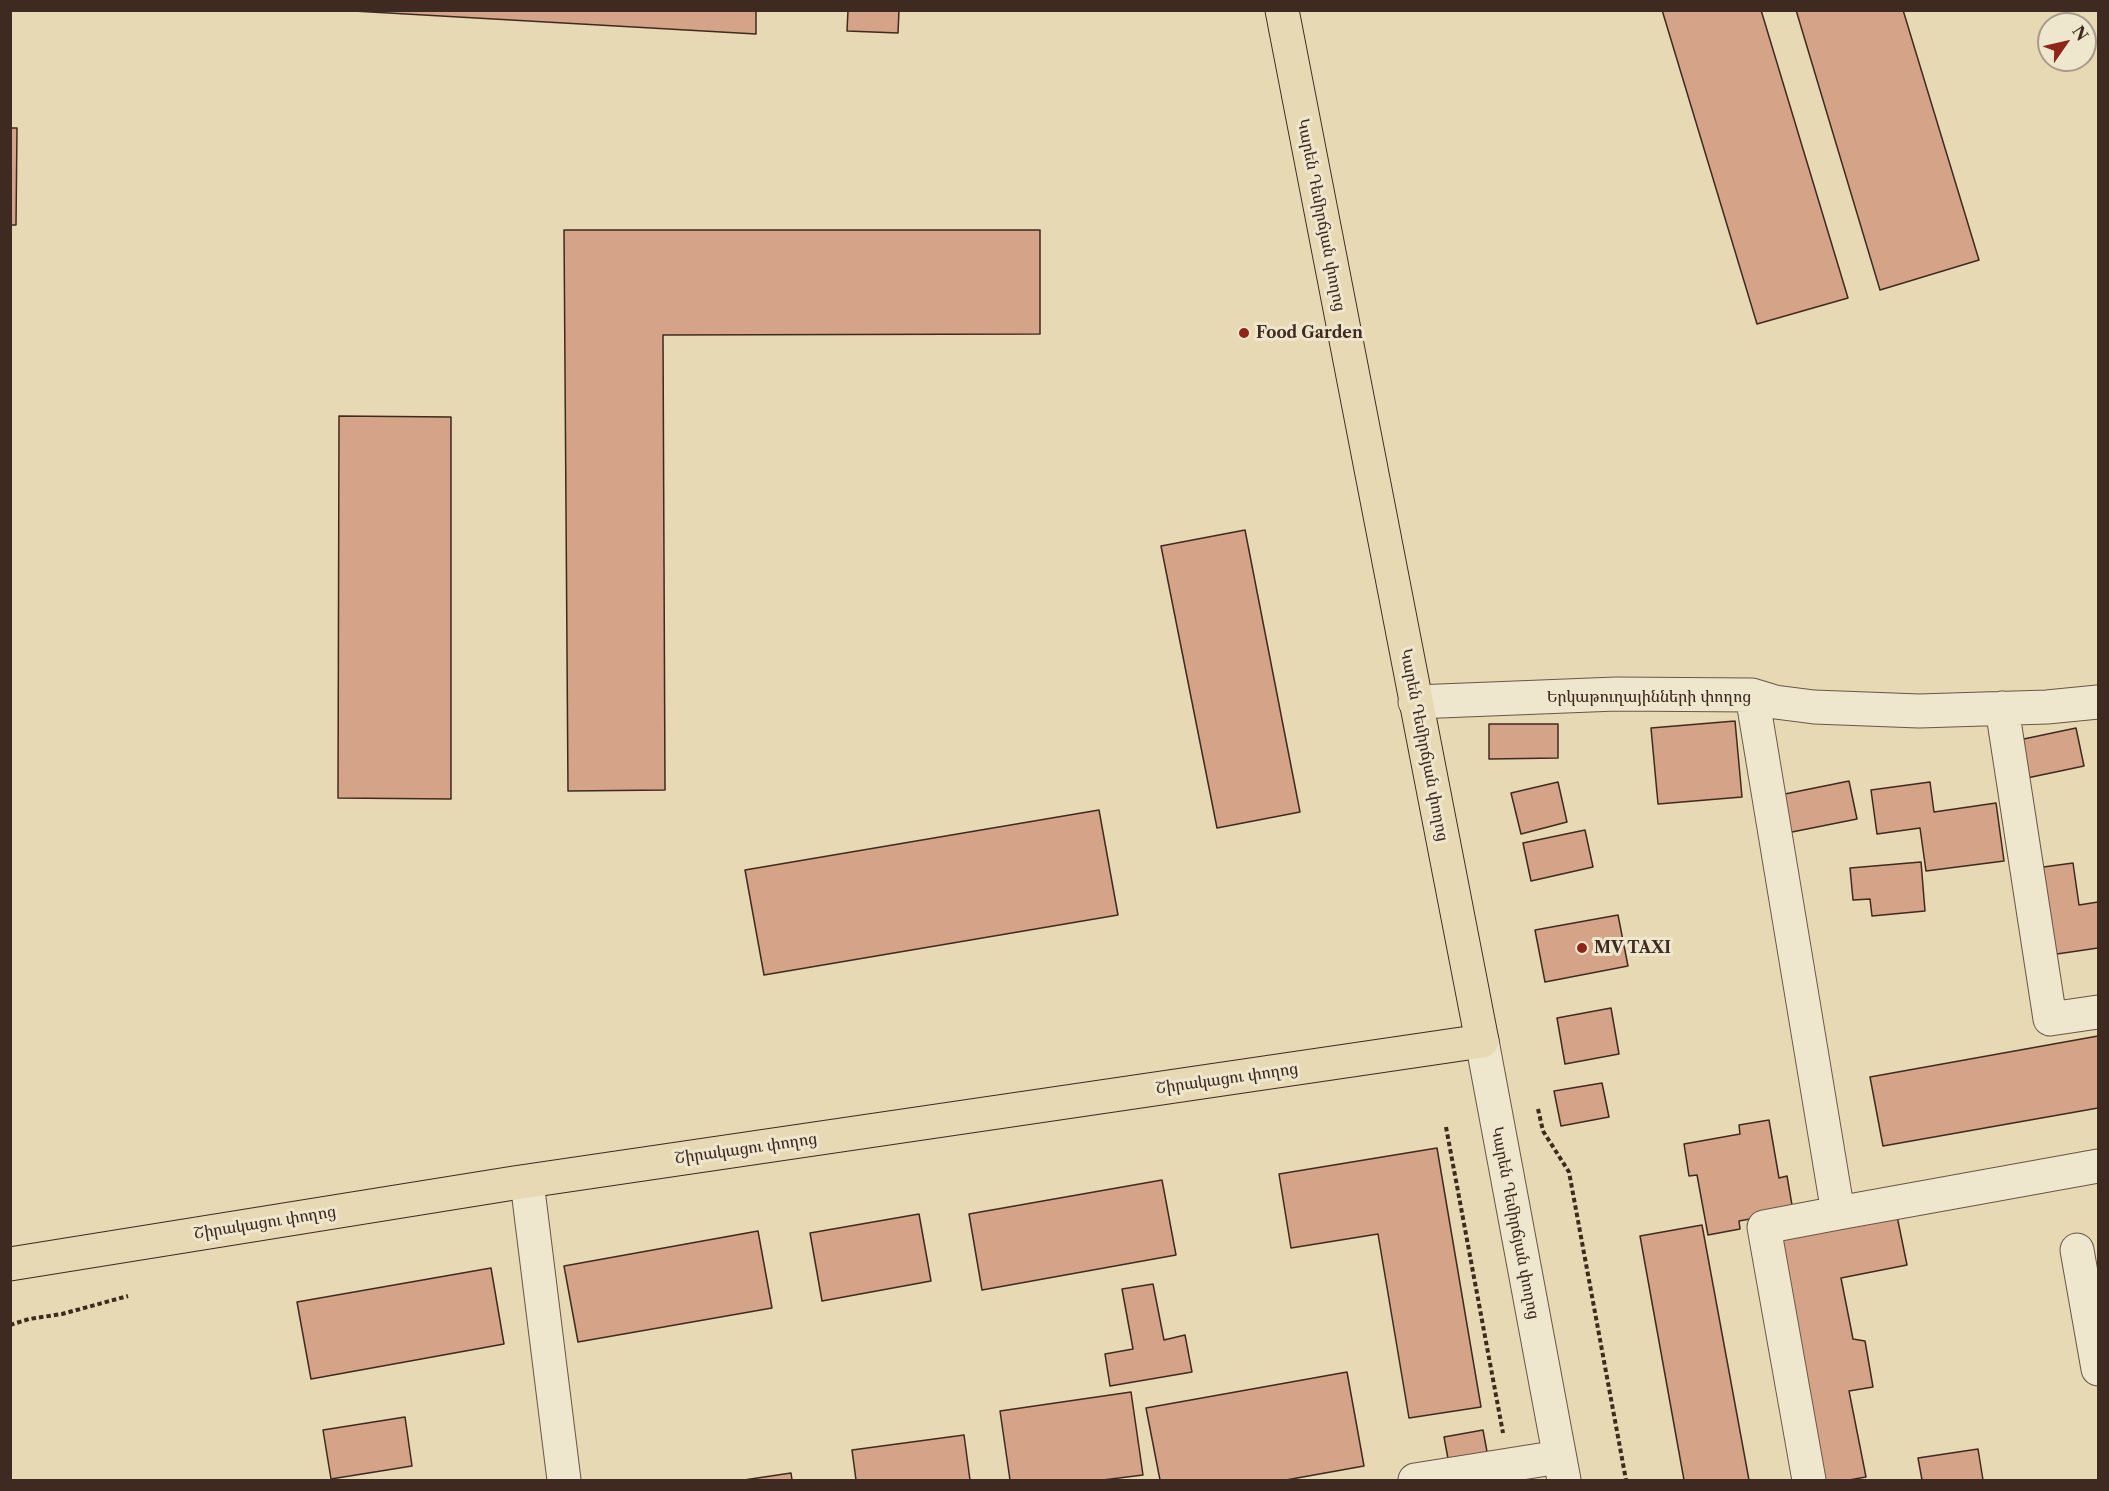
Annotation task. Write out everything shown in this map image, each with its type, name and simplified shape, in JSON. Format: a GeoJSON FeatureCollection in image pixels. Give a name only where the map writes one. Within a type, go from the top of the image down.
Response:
{"type":"FeatureCollection","features":[{"type":"Feature","properties":{"kind":"main road","name":"Կարեն Դեմիրճյան փողոց"},"geometry":{"type":"LineString","coordinates":[[1282,10],[1482,1041]]}},
{"type":"Feature","properties":{"kind":"main road","name":"Շիրակացու փողոց"},"geometry":{"type":"LineString","coordinates":[[10,1264],[527,1182],[1482,1041]]}},
{"type":"Feature","properties":{"kind":"street","name":"Երկաթուղայինների փողոց"},"geometry":{"type":"LineString","coordinates":[[1415,702],[1616,694],[1752,695],[1775,702],[1814,707],[1918,711],[2047,707],[2098,702]]}},
{"type":"Feature","properties":{"kind":"street"},"geometry":{"type":"LineString","coordinates":[[1752,695],[1838,1213]]}},
{"type":"Feature","properties":{"kind":"street"},"geometry":{"type":"LineString","coordinates":[[2002,708],[2050,1019],[2098,1012]]}},
{"type":"Feature","properties":{"kind":"street","name":"Կարեն Դեմիրճյան փողոց"},"geometry":{"type":"LineString","coordinates":[[1482,1041],[1562,1469]]}},
{"type":"Feature","properties":{"kind":"street"},"geometry":{"type":"LineString","coordinates":[[1809,1480],[1764,1227],[2098,1166]]}},
{"type":"Feature","properties":{"kind":"street"},"geometry":{"type":"LineString","coordinates":[[527,1182],[564,1480]]}},
{"type":"Feature","properties":{"kind":"street"},"geometry":{"type":"LineString","coordinates":[[2077,1250],[2098,1369]]}},
{"type":"Feature","properties":{"kind":"street"},"geometry":{"type":"LineString","coordinates":[[1415,1480],[1509,1466],[1562,1469]]}},
{"type":"Feature","properties":{"kind":"path"},"geometry":{"type":"LineString","coordinates":[[1538,1109],[1543,1131],[1569,1172],[1626,1480]]}},
{"type":"Feature","properties":{"kind":"path"},"geometry":{"type":"LineString","coordinates":[[1446,1127],[1509,1466]]}},
{"type":"Feature","properties":{"kind":"path"},"geometry":{"type":"LineString","coordinates":[[10,1325],[128,1296]]}},
{"type":"Feature","properties":{"kind":"building"},"geometry":{"type":"Polygon","coordinates":[[[336,10],[756,10],[756,34],[336,10]]]}},
{"type":"Feature","properties":{"kind":"building"},"geometry":{"type":"Polygon","coordinates":[[[848,10],[899,10],[898,33],[847,31],[848,10]]]}},
{"type":"Feature","properties":{"kind":"building"},"geometry":{"type":"Polygon","coordinates":[[[1662,10],[1761,10],[1848,298],[1757,324],[1662,10]]]}},
{"type":"Feature","properties":{"kind":"building"},"geometry":{"type":"Polygon","coordinates":[[[1796,10],[1903,10],[1979,260],[1880,290],[1796,10]]]}},
{"type":"Feature","properties":{"kind":"building"},"geometry":{"type":"Polygon","coordinates":[[[10,128],[17,128],[16,225],[10,225],[10,128]]]}},
{"type":"Feature","properties":{"kind":"building"},"geometry":{"type":"Polygon","coordinates":[[[564,230],[1040,230],[1040,334],[663,335],[665,790],[568,791],[564,230]]]}},
{"type":"Feature","properties":{"kind":"building"},"geometry":{"type":"Polygon","coordinates":[[[339,416],[451,417],[451,799],[338,798],[339,416]]]}},
{"type":"Feature","properties":{"kind":"building"},"geometry":{"type":"Polygon","coordinates":[[[1245,530],[1300,812],[1217,828],[1161,546],[1245,530]]]}},
{"type":"Feature","properties":{"kind":"building"},"geometry":{"type":"Polygon","coordinates":[[[1735,721],[1742,797],[1658,804],[1651,728],[1735,721]]]}},
{"type":"Feature","properties":{"kind":"building"},"geometry":{"type":"Polygon","coordinates":[[[1489,724],[1558,724],[1558,758],[1489,759],[1489,724]]]}},
{"type":"Feature","properties":{"kind":"building"},"geometry":{"type":"Polygon","coordinates":[[[2076,728],[2084,766],[2027,778],[2019,740],[2076,728]]]}},
{"type":"Feature","properties":{"kind":"building"},"geometry":{"type":"Polygon","coordinates":[[[1849,781],[1857,819],[1787,833],[1780,795],[1849,781]]]}},
{"type":"Feature","properties":{"kind":"building"},"geometry":{"type":"Polygon","coordinates":[[[1558,782],[1567,822],[1521,834],[1511,793],[1558,782]]]}},
{"type":"Feature","properties":{"kind":"building"},"geometry":{"type":"Polygon","coordinates":[[[1930,782],[1934,812],[1996,803],[2004,861],[1926,871],[1920,828],[1877,834],[1871,790],[1930,782]]]}},
{"type":"Feature","properties":{"kind":"building"},"geometry":{"type":"Polygon","coordinates":[[[1099,810],[1118,915],[764,975],[745,870],[1099,810]]]}},
{"type":"Feature","properties":{"kind":"building"},"geometry":{"type":"Polygon","coordinates":[[[1585,830],[1593,867],[1531,881],[1523,843],[1585,830]]]}},
{"type":"Feature","properties":{"kind":"building"},"geometry":{"type":"Polygon","coordinates":[[[1921,862],[1925,911],[1872,916],[1870,899],[1853,900],[1850,868],[1921,862]]]}},
{"type":"Feature","properties":{"kind":"building"},"geometry":{"type":"Polygon","coordinates":[[[2073,863],[2079,905],[2098,902],[2098,948],[2050,955],[2036,868],[2073,863]]]}},
{"type":"Feature","properties":{"kind":"building","name":"MV TAXI"},"geometry":{"type":"Polygon","coordinates":[[[1618,915],[1628,966],[1545,982],[1535,930],[1618,915]]]}},
{"type":"Feature","properties":{"kind":"building"},"geometry":{"type":"Polygon","coordinates":[[[1611,1008],[1619,1054],[1565,1064],[1557,1018],[1611,1008]]]}},
{"type":"Feature","properties":{"kind":"building"},"geometry":{"type":"Polygon","coordinates":[[[2098,1036],[2098,1108],[1883,1146],[1870,1077],[2098,1036]]]}},
{"type":"Feature","properties":{"kind":"building"},"geometry":{"type":"Polygon","coordinates":[[[1602,1083],[1609,1117],[1561,1126],[1554,1091],[1602,1083]]]}},
{"type":"Feature","properties":{"kind":"building"},"geometry":{"type":"Polygon","coordinates":[[[1769,1120],[1779,1178],[1787,1176],[1793,1211],[1739,1221],[1740,1229],[1708,1235],[1697,1175],[1689,1176],[1684,1144],[1740,1134],[1739,1125],[1769,1120]]]}},
{"type":"Feature","properties":{"kind":"building"},"geometry":{"type":"Polygon","coordinates":[[[1437,1148],[1481,1407],[1409,1418],[1378,1234],[1291,1248],[1279,1174],[1437,1148]]]}},
{"type":"Feature","properties":{"kind":"building"},"geometry":{"type":"Polygon","coordinates":[[[1162,1180],[1176,1255],[982,1290],[969,1214],[1162,1180]]]}},
{"type":"Feature","properties":{"kind":"building"},"geometry":{"type":"Polygon","coordinates":[[[919,1214],[931,1281],[822,1301],[810,1233],[919,1214]]]}},
{"type":"Feature","properties":{"kind":"building"},"geometry":{"type":"Polygon","coordinates":[[[1897,1216],[1907,1265],[1841,1278],[1853,1339],[1865,1341],[1873,1387],[1849,1391],[1866,1477],[1824,1480],[1779,1238],[1897,1216]]]}},
{"type":"Feature","properties":{"kind":"building"},"geometry":{"type":"Polygon","coordinates":[[[1702,1225],[1749,1480],[1684,1480],[1640,1236],[1702,1225]]]}},
{"type":"Feature","properties":{"kind":"building"},"geometry":{"type":"Polygon","coordinates":[[[758,1231],[772,1308],[578,1342],[564,1266],[758,1231]]]}},
{"type":"Feature","properties":{"kind":"building"},"geometry":{"type":"Polygon","coordinates":[[[491,1268],[504,1344],[311,1379],[297,1302],[491,1268]]]}},
{"type":"Feature","properties":{"kind":"building"},"geometry":{"type":"Polygon","coordinates":[[[1153,1284],[1164,1340],[1185,1335],[1192,1372],[1110,1386],[1105,1354],[1133,1349],[1122,1289],[1153,1284]]]}},
{"type":"Feature","properties":{"kind":"building"},"geometry":{"type":"Polygon","coordinates":[[[1347,1372],[1364,1466],[1286,1480],[1160,1480],[1146,1408],[1347,1372]]]}},
{"type":"Feature","properties":{"kind":"building"},"geometry":{"type":"Polygon","coordinates":[[[1131,1392],[1143,1475],[1103,1480],[1010,1480],[1000,1411],[1131,1392]]]}},
{"type":"Feature","properties":{"kind":"building"},"geometry":{"type":"Polygon","coordinates":[[[405,1417],[412,1466],[331,1479],[323,1430],[405,1417]]]}},
{"type":"Feature","properties":{"kind":"building"},"geometry":{"type":"Polygon","coordinates":[[[1483,1430],[1488,1457],[1449,1464],[1444,1437],[1483,1430]]]}},
{"type":"Feature","properties":{"kind":"building"},"geometry":{"type":"Polygon","coordinates":[[[964,1435],[970,1480],[856,1480],[852,1450],[964,1435]]]}},
{"type":"Feature","properties":{"kind":"building"},"geometry":{"type":"Polygon","coordinates":[[[1978,1449],[1983,1480],[1922,1480],[1918,1458],[1978,1449]]]}},
{"type":"Feature","properties":{"kind":"building"},"geometry":{"type":"Polygon","coordinates":[[[791,1473],[792,1480],[744,1480],[791,1473]]]}},
{"type":"Feature","properties":{"kind":"place","name":"Food Garden"},"geometry":{"type":"Point","coordinates":[1244,333]}},
{"type":"Feature","properties":{"kind":"place","name":"MV TAXI"},"geometry":{"type":"Point","coordinates":[1582,948]}}]}
